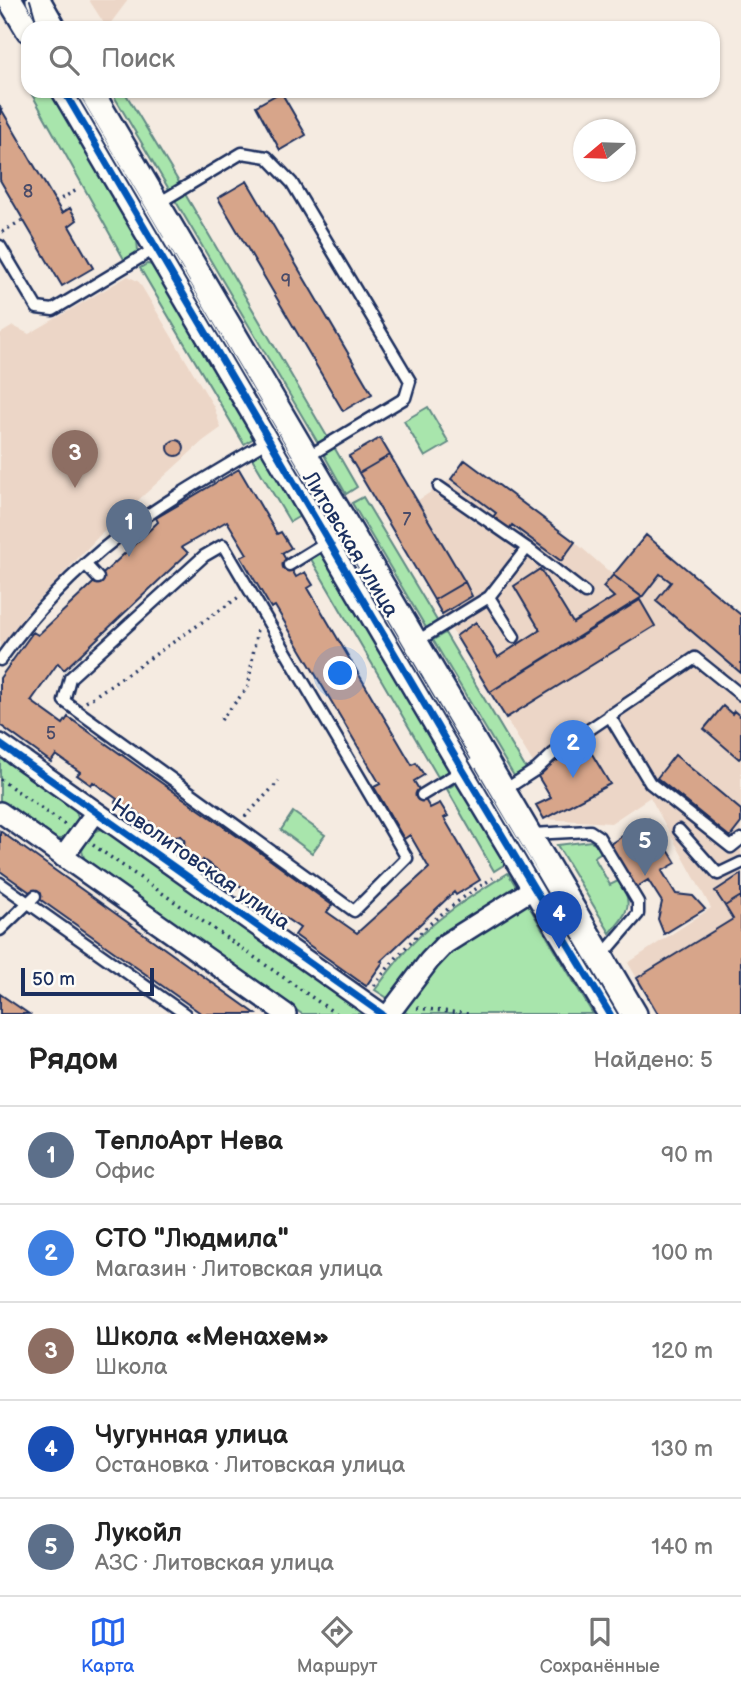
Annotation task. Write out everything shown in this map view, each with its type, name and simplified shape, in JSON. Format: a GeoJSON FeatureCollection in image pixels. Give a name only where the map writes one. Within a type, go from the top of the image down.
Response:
{"type":"FeatureCollection","features":[{"type":"Feature","properties":{"kind":"street"},"geometry":{"type":"LineString","coordinates":[[10,0],[23,21]]}},
{"type":"Feature","properties":{"kind":"street"},"geometry":{"type":"LineString","coordinates":[[38,0],[50,21]]}},
{"type":"Feature","properties":{"kind":"street","name":"Литовская улица"},"geometry":{"type":"LineString","coordinates":[[68,98],[270,440],[339,535],[592,962],[635,1014]]}},
{"type":"Feature","properties":{"kind":"street","name":"Литовская улица"},"geometry":{"type":"LineString","coordinates":[[95,98],[306,457],[339,535]]}},
{"type":"Feature","properties":{"kind":"street","name":"Новолитовская улица"},"geometry":{"type":"LineString","coordinates":[[0,744],[388,1012]]}},
{"type":"Feature","properties":{"kind":"street","name":"Литовская улица"},"geometry":{"type":"LineString","coordinates":[[473,764],[503,792],[528,835],[544,882]]}},
{"type":"Feature","properties":{"kind":"street"},"geometry":{"type":"LineString","coordinates":[[61,861],[96,811]]}},
{"type":"Feature","properties":{"kind":"street"},"geometry":{"type":"LineString","coordinates":[[0,812],[61,861],[286,1014]]}},
{"type":"Feature","properties":{"kind":"street"},"geometry":{"type":"LineString","coordinates":[[388,1012],[445,944],[544,882]]}},
{"type":"Feature","properties":{"kind":"street","name":"Литовская улица"},"geometry":{"type":"LineString","coordinates":[[592,962],[611,1014]]}},
{"type":"Feature","properties":{"kind":"lane"},"geometry":{"type":"LineString","coordinates":[[157,204],[242,153],[267,157],[292,183],[410,381],[405,398],[306,457]]}},
{"type":"Feature","properties":{"kind":"lane"},"geometry":{"type":"LineString","coordinates":[[0,246],[37,308],[53,310],[176,236]]}},
{"type":"Feature","properties":{"kind":"lane"},"geometry":{"type":"LineString","coordinates":[[0,660],[30,619],[117,538],[161,506],[289,428]]}},
{"type":"Feature","properties":{"kind":"lane"},"geometry":{"type":"LineString","coordinates":[[439,486],[585,593]]}},
{"type":"Feature","properties":{"kind":"lane"},"geometry":{"type":"LineString","coordinates":[[289,565],[339,535]]}},
{"type":"Feature","properties":{"kind":"lane"},"geometry":{"type":"LineString","coordinates":[[223,545],[253,587],[260,610],[407,858],[354,911],[237,826],[202,806],[64,701],[71,678],[204,556],[223,545]]}},
{"type":"Feature","properties":{"kind":"lane"},"geometry":{"type":"LineString","coordinates":[[405,649],[489,597],[527,548]]}},
{"type":"Feature","properties":{"kind":"lane"},"geometry":{"type":"LineString","coordinates":[[86,565],[98,578]]}},
{"type":"Feature","properties":{"kind":"lane"},"geometry":{"type":"LineString","coordinates":[[489,597],[514,637]]}},
{"type":"Feature","properties":{"kind":"lane"},"geometry":{"type":"LineString","coordinates":[[503,792],[609,715],[695,658],[741,695]]}},
{"type":"Feature","properties":{"kind":"lane"},"geometry":{"type":"LineString","coordinates":[[609,715],[650,783],[731,847],[741,838]]}},
{"type":"Feature","properties":{"kind":"lane"},"geometry":{"type":"LineString","coordinates":[[422,795],[473,764]]}},
{"type":"Feature","properties":{"kind":"lane"},"geometry":{"type":"LineString","coordinates":[[679,830],[718,874],[741,863]]}},
{"type":"Feature","properties":{"kind":"lane"},"geometry":{"type":"LineString","coordinates":[[528,835],[590,831],[599,836],[638,902],[638,914],[592,962]]}},
{"type":"Feature","properties":{"kind":"lane"},"geometry":{"type":"LineString","coordinates":[[166,860],[178,842]]}},
{"type":"Feature","properties":{"kind":"lane"},"geometry":{"type":"LineString","coordinates":[[0,883],[32,900],[185,1014]]}},
{"type":"Feature","properties":{"kind":"lane"},"geometry":{"type":"LineString","coordinates":[[0,930],[32,900]]}},
{"type":"Feature","properties":{"kind":"path"},"geometry":{"type":"LineString","coordinates":[[55,202],[77,190]]}},
{"type":"Feature","properties":{"kind":"path"},"geometry":{"type":"LineString","coordinates":[[0,233],[23,220]]}},
{"type":"Feature","properties":{"kind":"path"},"geometry":{"type":"LineString","coordinates":[[75,709],[253,587]]}},
{"type":"Feature","properties":{"kind":"path"},"geometry":{"type":"LineString","coordinates":[[221,720],[248,687],[260,610]]}},
{"type":"Feature","properties":{"kind":"path"},"geometry":{"type":"LineString","coordinates":[[0,779],[72,830]]}},
{"type":"Feature","properties":{"kind":"path"},"geometry":{"type":"LineString","coordinates":[[237,826],[279,781]]}},
{"type":"Feature","properties":{"kind":"path"},"geometry":{"type":"LineString","coordinates":[[88,841],[335,1014]]}},
{"type":"Feature","properties":{"kind":"path"},"geometry":{"type":"LineString","coordinates":[[370,991],[388,965],[427,925],[452,904],[493,878]]}},
{"type":"Feature","properties":{"kind":"path"},"geometry":{"type":"LineString","coordinates":[[388,1012],[433,1008],[470,1014]]}},
{"type":"Feature","properties":{"kind":"shaded area"},"geometry":{"type":"Polygon","coordinates":[[[89,0],[128,0],[112,21],[102,21],[89,0]]]}},
{"type":"Feature","properties":{"kind":"shaded area"},"geometry":{"type":"Polygon","coordinates":[[[128,276],[139,282],[214,407],[221,428],[203,441],[99,536],[29,610],[0,647],[0,334],[13,326],[29,334],[128,276]]]}},
{"type":"Feature","properties":{"kind":"shaded area"},"geometry":{"type":"Polygon","coordinates":[[[465,460],[575,542],[613,575],[646,535],[741,615],[741,1014],[658,1014],[628,963],[711,908],[650,797],[611,823],[544,819],[536,805],[551,798],[536,773],[538,771],[442,614],[472,595],[417,501],[451,479],[465,460]]]}},
{"type":"Feature","properties":{"kind":"green space"},"geometry":{"type":"Polygon","coordinates":[[[34,98],[55,98],[137,240],[138,251],[125,261],[34,98]]]}},
{"type":"Feature","properties":{"kind":"green space"},"geometry":{"type":"Polygon","coordinates":[[[115,98],[128,98],[180,184],[170,191],[115,98]]]}},
{"type":"Feature","properties":{"kind":"green space"},"geometry":{"type":"Polygon","coordinates":[[[185,194],[328,438],[318,443],[175,200],[185,194]]]}},
{"type":"Feature","properties":{"kind":"green space"},"geometry":{"type":"Polygon","coordinates":[[[147,264],[153,265],[254,438],[244,444],[140,268],[147,264]]]}},
{"type":"Feature","properties":{"kind":"green space"},"geometry":{"type":"Polygon","coordinates":[[[428,407],[449,443],[425,457],[404,421],[428,407]]]}},
{"type":"Feature","properties":{"kind":"green space"},"geometry":{"type":"Polygon","coordinates":[[[334,447],[357,487],[346,494],[323,453],[334,447]]]}},
{"type":"Feature","properties":{"kind":"green space"},"geometry":{"type":"Polygon","coordinates":[[[262,452],[300,516],[290,522],[252,458],[262,452]]]}},
{"type":"Feature","properties":{"kind":"green space"},"geometry":{"type":"Polygon","coordinates":[[[363,497],[439,624],[428,631],[352,503],[363,497]]]}},
{"type":"Feature","properties":{"kind":"green space"},"geometry":{"type":"Polygon","coordinates":[[[322,552],[450,771],[438,777],[311,559],[322,552]]]}},
{"type":"Feature","properties":{"kind":"green space"},"geometry":{"type":"Polygon","coordinates":[[[445,633],[526,769],[514,776],[433,640],[445,633]]]}},
{"type":"Feature","properties":{"kind":"green space"},"geometry":{"type":"Polygon","coordinates":[[[0,756],[75,809],[79,820],[66,837],[55,839],[0,800],[0,756]]]}},
{"type":"Feature","properties":{"kind":"green space"},"geometry":{"type":"Polygon","coordinates":[[[457,783],[469,804],[476,804],[510,861],[494,871],[447,789],[457,783]]]}},
{"type":"Feature","properties":{"kind":"green space"},"geometry":{"type":"Polygon","coordinates":[[[293,812],[325,835],[312,853],[281,830],[293,812]]]}},
{"type":"Feature","properties":{"kind":"green space"},"geometry":{"type":"Polygon","coordinates":[[[102,829],[365,1014],[302,1014],[85,861],[82,851],[85,844],[92,834],[102,829]]]}},
{"type":"Feature","properties":{"kind":"green space"},"geometry":{"type":"Polygon","coordinates":[[[591,841],[603,851],[594,857],[610,885],[620,880],[627,896],[625,914],[610,933],[557,845],[591,841]]]}},
{"type":"Feature","properties":{"kind":"green space"},"geometry":{"type":"Polygon","coordinates":[[[508,873],[517,888],[439,938],[389,999],[375,990],[405,951],[432,925],[456,906],[508,873]]]}},
{"type":"Feature","properties":{"kind":"green space"},"geometry":{"type":"Polygon","coordinates":[[[527,903],[593,1014],[408,1014],[401,1009],[443,954],[527,903]]]}},
{"type":"Feature","properties":{"kind":"building"},"geometry":{"type":"Polygon","coordinates":[[[270,98],[284,98],[306,135],[280,150],[256,106],[270,98]]]}},
{"type":"Feature","properties":{"kind":"building"},"geometry":{"type":"Polygon","coordinates":[[[0,107],[62,213],[70,208],[77,220],[69,226],[93,268],[62,286],[0,180],[0,107]]]}},
{"type":"Feature","properties":{"kind":"building"},"geometry":{"type":"Polygon","coordinates":[[[247,181],[372,394],[343,411],[218,198],[247,181]]]}},
{"type":"Feature","properties":{"kind":"building"},"geometry":{"type":"Polygon","coordinates":[[[380,438],[390,455],[359,473],[349,456],[380,438]]]}},
{"type":"Feature","properties":{"kind":"building"},"geometry":{"type":"Polygon","coordinates":[[[173,440],[179,440],[184,448],[182,454],[173,456],[168,451],[168,445],[173,440]]]}},
{"type":"Feature","properties":{"kind":"building"},"geometry":{"type":"Polygon","coordinates":[[[390,455],[465,582],[434,600],[359,473],[390,455]]]}},
{"type":"Feature","properties":{"kind":"building"},"geometry":{"type":"Polygon","coordinates":[[[465,460],[575,542],[561,561],[512,525],[509,529],[493,517],[496,513],[451,479],[465,460]]]}},
{"type":"Feature","properties":{"kind":"building"},"geometry":{"type":"Polygon","coordinates":[[[239,469],[277,534],[281,532],[291,548],[282,553],[296,577],[305,572],[313,585],[308,588],[412,765],[416,763],[424,775],[414,781],[430,808],[440,803],[448,816],[444,818],[480,880],[456,895],[454,892],[381,961],[383,962],[366,986],[295,935],[300,928],[275,911],[273,914],[259,904],[261,901],[239,885],[236,888],[223,878],[225,875],[203,860],[201,863],[193,858],[186,852],[188,849],[167,834],[165,837],[149,826],[151,823],[131,808],[128,812],[115,802],[117,799],[93,782],[91,785],[77,775],[80,772],[56,755],[51,762],[0,725],[0,678],[33,632],[38,635],[158,522],[156,518],[239,469]],[[227,521],[182,547],[188,553],[64,670],[58,663],[31,701],[63,724],[68,717],[254,848],[332,905],[327,912],[357,933],[429,868],[410,835],[404,839],[374,787],[380,784],[275,606],[271,608],[241,557],[247,554],[227,521]]]}},
{"type":"Feature","properties":{"kind":"building"},"geometry":{"type":"Polygon","coordinates":[[[646,535],[741,615],[741,673],[656,601],[671,582],[660,574],[642,597],[613,575],[646,535]]]}},
{"type":"Feature","properties":{"kind":"building"},"geometry":{"type":"Polygon","coordinates":[[[540,569],[573,623],[614,597],[603,587],[613,575],[642,597],[490,692],[456,636],[476,622],[498,657],[540,630],[514,586],[540,569]]]}},
{"type":"Feature","properties":{"kind":"building"},"geometry":{"type":"Polygon","coordinates":[[[465,582],[472,596],[442,614],[434,600],[465,582]]]}},
{"type":"Feature","properties":{"kind":"building"},"geometry":{"type":"Polygon","coordinates":[[[640,600],[655,626],[506,718],[490,692],[640,600]]]}},
{"type":"Feature","properties":{"kind":"building"},"geometry":{"type":"Polygon","coordinates":[[[723,706],[732,714],[734,711],[741,717],[739,759],[704,729],[723,706]]]}},
{"type":"Feature","properties":{"kind":"building"},"geometry":{"type":"Polygon","coordinates":[[[586,744],[610,784],[544,819],[536,805],[551,798],[536,773],[586,744]]]}},
{"type":"Feature","properties":{"kind":"building"},"geometry":{"type":"Polygon","coordinates":[[[675,755],[741,810],[741,823],[730,837],[657,778],[675,755]]]}},
{"type":"Feature","properties":{"kind":"building"},"geometry":{"type":"Polygon","coordinates":[[[649,819],[676,863],[662,871],[676,894],[693,896],[705,909],[664,934],[658,919],[662,902],[648,880],[634,889],[607,846],[649,819]]]}},
{"type":"Feature","properties":{"kind":"building"},"geometry":{"type":"Polygon","coordinates":[[[0,831],[256,1014],[202,1014],[0,871],[0,831]]]}},
{"type":"Feature","properties":{"kind":"building"},"geometry":{"type":"Polygon","coordinates":[[[741,874],[741,896],[725,906],[715,891],[741,874]]]}},
{"type":"Feature","properties":{"kind":"building"},"geometry":{"type":"Polygon","coordinates":[[[741,896],[741,1014],[658,1014],[637,978],[733,919],[725,906],[741,896]]]}},
{"type":"Feature","properties":{"kind":"building"},"geometry":{"type":"Polygon","coordinates":[[[0,994],[29,1014],[0,1014],[0,994]]]}},
{"type":"Feature","properties":{"kind":"tram line"},"geometry":{"type":"LineString","coordinates":[[30,0],[36,21]]}},
{"type":"Feature","properties":{"kind":"tram line"},"geometry":{"type":"LineString","coordinates":[[78,98],[618,1014]]}},
{"type":"Feature","properties":{"kind":"cycle path"},"geometry":{"type":"LineString","coordinates":[[68,98],[463,770],[610,1014]]}},
{"type":"Feature","properties":{"kind":"cycle path"},"geometry":{"type":"LineString","coordinates":[[0,744],[382,1014]]}},
{"type":"Feature","properties":{"kind":"place","name":"Школа «Менахем»"},"geometry":{"type":"Point","coordinates":[75,488]}},
{"type":"Feature","properties":{"kind":"place","name":"ТеплоАрт Нева"},"geometry":{"type":"Point","coordinates":[129,557]}},
{"type":"Feature","properties":{"kind":"place","name":"СТО \"Людмила\""},"geometry":{"type":"Point","coordinates":[573,778]}},
{"type":"Feature","properties":{"kind":"place","name":"Лукойл"},"geometry":{"type":"Point","coordinates":[645,876]}},
{"type":"Feature","properties":{"kind":"place","name":"Чугунная улица"},"geometry":{"type":"Point","coordinates":[559,949]}}]}
